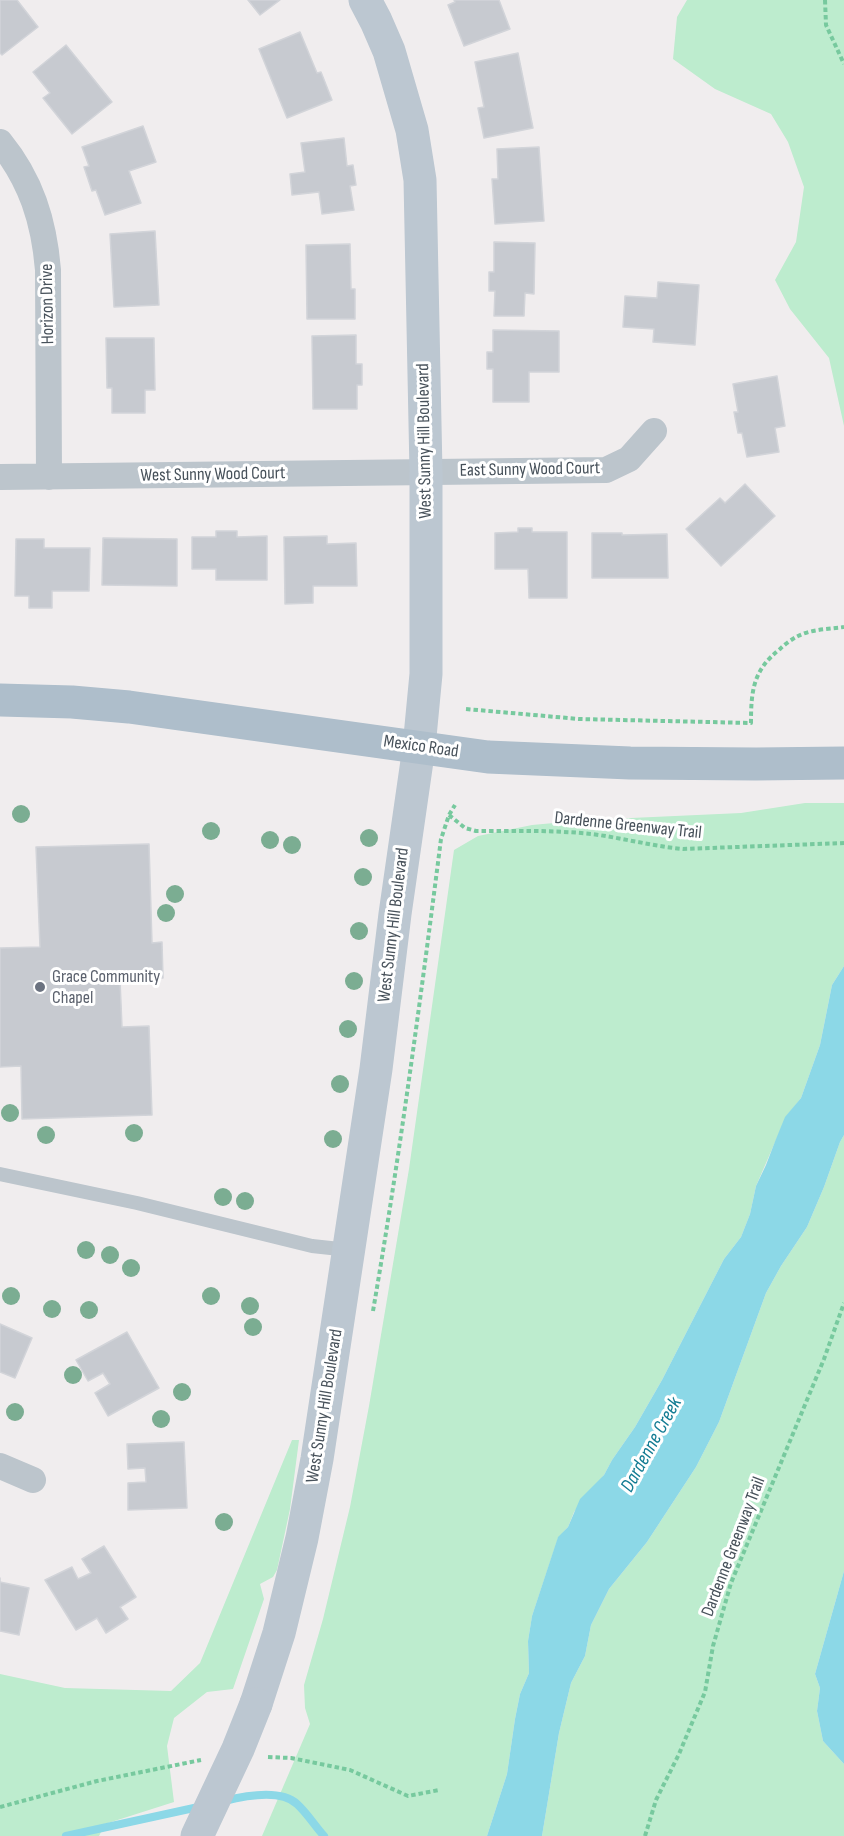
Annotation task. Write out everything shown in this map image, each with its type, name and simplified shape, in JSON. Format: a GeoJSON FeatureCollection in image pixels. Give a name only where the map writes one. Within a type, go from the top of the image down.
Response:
{"type":"FeatureCollection","features":[{"type":"Feature","properties":{"kind":"main road","name":"Mexico Road"},"geometry":{"type":"LineString","coordinates":[[0,700],[72,702],[129,707],[500,757],[630,763],[844,763]]}},
{"type":"Feature","properties":{"kind":"street","name":"West Sunny Hill Boulevard"},"geometry":{"type":"LineString","coordinates":[[197,1836],[234,1759],[256,1704],[279,1633],[302,1538],[319,1447],[376,1069],[419,747],[426,674],[426,472],[420,180],[411,130],[389,51],[365,0]]}},
{"type":"Feature","properties":{"kind":"street","name":"Horizon Drive"},"geometry":{"type":"LineString","coordinates":[[0,142],[27,183],[39,213],[45,239],[48,270],[50,477]]}},
{"type":"Feature","properties":{"kind":"street","name":"East Sunny Wood Court"},"geometry":{"type":"LineString","coordinates":[[426,472],[606,470],[629,459],[654,431]]}},
{"type":"Feature","properties":{"kind":"street","name":"West Sunny Wood Court"},"geometry":{"type":"LineString","coordinates":[[0,477],[426,472]]}},
{"type":"Feature","properties":{"kind":"street"},"geometry":{"type":"LineString","coordinates":[[0,1466],[33,1480]]}},
{"type":"Feature","properties":{"kind":"lane"},"geometry":{"type":"LineString","coordinates":[[0,1174],[137,1203],[312,1246],[349,1250]]}},
{"type":"Feature","properties":{"kind":"path"},"geometry":{"type":"LineString","coordinates":[[825,0],[826,25],[844,64]]}},
{"type":"Feature","properties":{"kind":"path"},"geometry":{"type":"LineString","coordinates":[[466,709],[579,719],[751,723],[751,701],[755,679],[766,661],[799,635],[844,627]]}},
{"type":"Feature","properties":{"kind":"path","name":"Dardenne Greenway Trail"},"geometry":{"type":"LineString","coordinates":[[450,815],[465,828],[476,831],[558,831],[593,834],[658,847],[683,849],[844,843]]}},
{"type":"Feature","properties":{"kind":"path","name":"Dardenne Greenway Trail"},"geometry":{"type":"LineString","coordinates":[[645,1836],[656,1800],[679,1754],[705,1692],[713,1646],[731,1583],[824,1359],[844,1303]]}},
{"type":"Feature","properties":{"kind":"green space"},"geometry":{"type":"Polygon","coordinates":[[[687,0],[844,0],[844,426],[829,358],[790,309],[775,280],[796,242],[804,187],[788,142],[771,114],[715,89],[673,59],[677,17],[687,0]]]}},
{"type":"Feature","properties":{"kind":"green space"},"geometry":{"type":"Polygon","coordinates":[[[805,803],[844,803],[844,966],[832,985],[820,1045],[801,1098],[786,1117],[756,1186],[750,1214],[741,1237],[724,1259],[662,1380],[635,1427],[604,1475],[574,1512],[568,1527],[558,1538],[532,1616],[528,1641],[529,1673],[520,1694],[507,1774],[487,1836],[262,1836],[310,1724],[305,1708],[304,1685],[323,1619],[350,1507],[369,1406],[409,1169],[454,850],[478,836],[532,825],[587,820],[741,813],[805,803]]]}},
{"type":"Feature","properties":{"kind":"green space"},"geometry":{"type":"Polygon","coordinates":[[[844,1135],[844,1571],[815,1674],[820,1688],[817,1711],[823,1741],[844,1764],[844,1836],[542,1836],[559,1733],[571,1683],[585,1656],[591,1625],[609,1589],[647,1542],[696,1467],[719,1422],[766,1293],[807,1227],[844,1135]]]}},
{"type":"Feature","properties":{"kind":"green space"},"geometry":{"type":"Polygon","coordinates":[[[292,1440],[299,1440],[290,1509],[277,1570],[273,1577],[260,1584],[264,1599],[233,1689],[207,1692],[174,1718],[167,1746],[174,1802],[105,1824],[99,1836],[0,1836],[0,1674],[65,1688],[171,1691],[200,1663],[292,1440]]]}},
{"type":"Feature","properties":{"kind":"water","name":"Dardenne Creek"},"geometry":{"type":"Polygon","coordinates":[[[844,966],[844,1135],[824,1187],[807,1227],[766,1293],[719,1422],[696,1467],[647,1542],[609,1589],[591,1625],[585,1656],[571,1683],[559,1733],[542,1836],[487,1836],[507,1774],[520,1694],[529,1673],[528,1641],[532,1616],[558,1537],[568,1527],[580,1499],[604,1475],[635,1427],[662,1380],[724,1259],[741,1237],[750,1214],[756,1186],[785,1117],[801,1098],[820,1045],[832,985],[844,966]]]}},
{"type":"Feature","properties":{"kind":"water"},"geometry":{"type":"Polygon","coordinates":[[[844,1571],[844,1764],[823,1741],[817,1711],[820,1688],[815,1674],[844,1571]]]}},
{"type":"Feature","properties":{"kind":"building"},"geometry":{"type":"Polygon","coordinates":[[[0,0],[17,0],[38,27],[2,55],[0,53],[0,0]]]}},
{"type":"Feature","properties":{"kind":"building"},"geometry":{"type":"Polygon","coordinates":[[[248,0],[280,0],[260,15],[248,0]]]}},
{"type":"Feature","properties":{"kind":"building"},"geometry":{"type":"Polygon","coordinates":[[[454,0],[499,0],[510,29],[464,46],[448,5],[455,2],[454,0]]]}},
{"type":"Feature","properties":{"kind":"building"},"geometry":{"type":"Polygon","coordinates":[[[300,32],[317,73],[321,72],[332,100],[287,118],[259,49],[300,32]]]}},
{"type":"Feature","properties":{"kind":"building"},"geometry":{"type":"Polygon","coordinates":[[[66,45],[112,102],[72,134],[43,98],[50,93],[33,72],[66,45]]]}},
{"type":"Feature","properties":{"kind":"building"},"geometry":{"type":"Polygon","coordinates":[[[518,53],[533,128],[484,138],[478,108],[484,107],[475,62],[518,53]]]}},
{"type":"Feature","properties":{"kind":"building"},"geometry":{"type":"Polygon","coordinates":[[[143,126],[156,162],[129,171],[141,203],[105,215],[96,190],[92,191],[84,167],[89,166],[82,147],[143,126]]]}},
{"type":"Feature","properties":{"kind":"building"},"geometry":{"type":"Polygon","coordinates":[[[344,138],[347,166],[353,165],[356,185],[350,186],[354,210],[322,214],[319,192],[292,195],[290,174],[305,172],[301,143],[344,138]]]}},
{"type":"Feature","properties":{"kind":"building"},"geometry":{"type":"Polygon","coordinates":[[[539,147],[544,221],[495,224],[492,179],[498,179],[497,149],[539,147]]]}},
{"type":"Feature","properties":{"kind":"building"},"geometry":{"type":"Polygon","coordinates":[[[155,231],[159,305],[114,307],[110,234],[155,231]]]}},
{"type":"Feature","properties":{"kind":"building"},"geometry":{"type":"Polygon","coordinates":[[[494,242],[535,243],[534,294],[525,293],[524,316],[494,316],[495,291],[489,291],[489,272],[494,272],[494,242]]]}},
{"type":"Feature","properties":{"kind":"building"},"geometry":{"type":"Polygon","coordinates":[[[350,244],[351,289],[355,289],[355,319],[307,319],[306,245],[350,244]]]}},
{"type":"Feature","properties":{"kind":"building"},"geometry":{"type":"Polygon","coordinates":[[[658,282],[699,285],[695,345],[653,342],[654,329],[623,327],[625,296],[657,298],[658,282]]]}},
{"type":"Feature","properties":{"kind":"building"},"geometry":{"type":"Polygon","coordinates":[[[493,330],[559,331],[559,372],[529,372],[529,402],[493,402],[493,369],[487,369],[487,352],[493,352],[493,330]]]}},
{"type":"Feature","properties":{"kind":"building"},"geometry":{"type":"Polygon","coordinates":[[[356,335],[356,364],[362,364],[362,385],[357,385],[357,409],[313,409],[312,336],[356,335]]]}},
{"type":"Feature","properties":{"kind":"building"},"geometry":{"type":"Polygon","coordinates":[[[106,338],[154,338],[155,390],[145,390],[145,413],[112,413],[112,388],[107,388],[106,338]]]}},
{"type":"Feature","properties":{"kind":"building"},"geometry":{"type":"Polygon","coordinates":[[[777,376],[785,426],[775,428],[779,452],[747,457],[742,433],[738,433],[734,412],[738,412],[733,384],[777,376]]]}},
{"type":"Feature","properties":{"kind":"building"},"geometry":{"type":"Polygon","coordinates":[[[745,484],[775,516],[721,566],[686,529],[720,498],[725,503],[745,484]]]}},
{"type":"Feature","properties":{"kind":"building"},"geometry":{"type":"Polygon","coordinates":[[[518,528],[532,528],[532,532],[567,532],[567,598],[529,598],[528,569],[495,569],[495,533],[518,532],[518,528]]]}},
{"type":"Feature","properties":{"kind":"building"},"geometry":{"type":"Polygon","coordinates":[[[216,531],[237,531],[237,537],[267,536],[267,580],[216,580],[216,569],[192,569],[192,537],[216,537],[216,531]]]}},
{"type":"Feature","properties":{"kind":"building"},"geometry":{"type":"Polygon","coordinates":[[[592,533],[667,534],[668,578],[592,578],[592,533]]]}},
{"type":"Feature","properties":{"kind":"building"},"geometry":{"type":"Polygon","coordinates":[[[327,536],[327,544],[356,543],[357,586],[313,586],[313,603],[285,604],[284,537],[327,536]]]}},
{"type":"Feature","properties":{"kind":"building"},"geometry":{"type":"Polygon","coordinates":[[[103,538],[177,539],[177,586],[102,585],[103,538]]]}},
{"type":"Feature","properties":{"kind":"building"},"geometry":{"type":"Polygon","coordinates":[[[16,539],[44,539],[44,548],[90,548],[89,591],[52,591],[52,608],[29,608],[29,596],[15,596],[16,539]]]}},
{"type":"Feature","properties":{"kind":"building"},"geometry":{"type":"Polygon","coordinates":[[[149,844],[152,943],[162,942],[163,978],[120,980],[122,1027],[149,1026],[152,1115],[22,1119],[21,1066],[0,1067],[0,948],[40,947],[36,847],[149,844]]]}},
{"type":"Feature","properties":{"kind":"building"},"geometry":{"type":"Polygon","coordinates":[[[0,1324],[32,1338],[15,1378],[0,1372],[0,1324]]]}},
{"type":"Feature","properties":{"kind":"building"},"geometry":{"type":"Polygon","coordinates":[[[127,1332],[159,1388],[108,1416],[95,1393],[110,1384],[103,1373],[88,1381],[76,1360],[127,1332]]]}},
{"type":"Feature","properties":{"kind":"building"},"geometry":{"type":"Polygon","coordinates":[[[184,1442],[187,1508],[128,1510],[128,1483],[146,1482],[145,1468],[128,1469],[127,1444],[184,1442]]]}},
{"type":"Feature","properties":{"kind":"building"},"geometry":{"type":"Polygon","coordinates":[[[104,1546],[136,1597],[120,1607],[128,1619],[106,1633],[97,1618],[76,1630],[45,1580],[72,1567],[78,1579],[91,1573],[82,1559],[104,1546]]]}},
{"type":"Feature","properties":{"kind":"building"},"geometry":{"type":"Polygon","coordinates":[[[0,1582],[29,1588],[19,1635],[0,1631],[0,1582]]]}},
{"type":"Feature","properties":{"kind":"waterway"},"geometry":{"type":"LineString","coordinates":[[224,1801],[262,1795],[282,1796],[297,1804],[324,1836]]}},
{"type":"Feature","properties":{"kind":"waterway"},"geometry":{"type":"LineString","coordinates":[[66,1836],[203,1806]]}},
{"type":"Feature","properties":{"kind":"place","name":"Grace Community Chapel"},"geometry":{"type":"Point","coordinates":[40,987]}}]}
